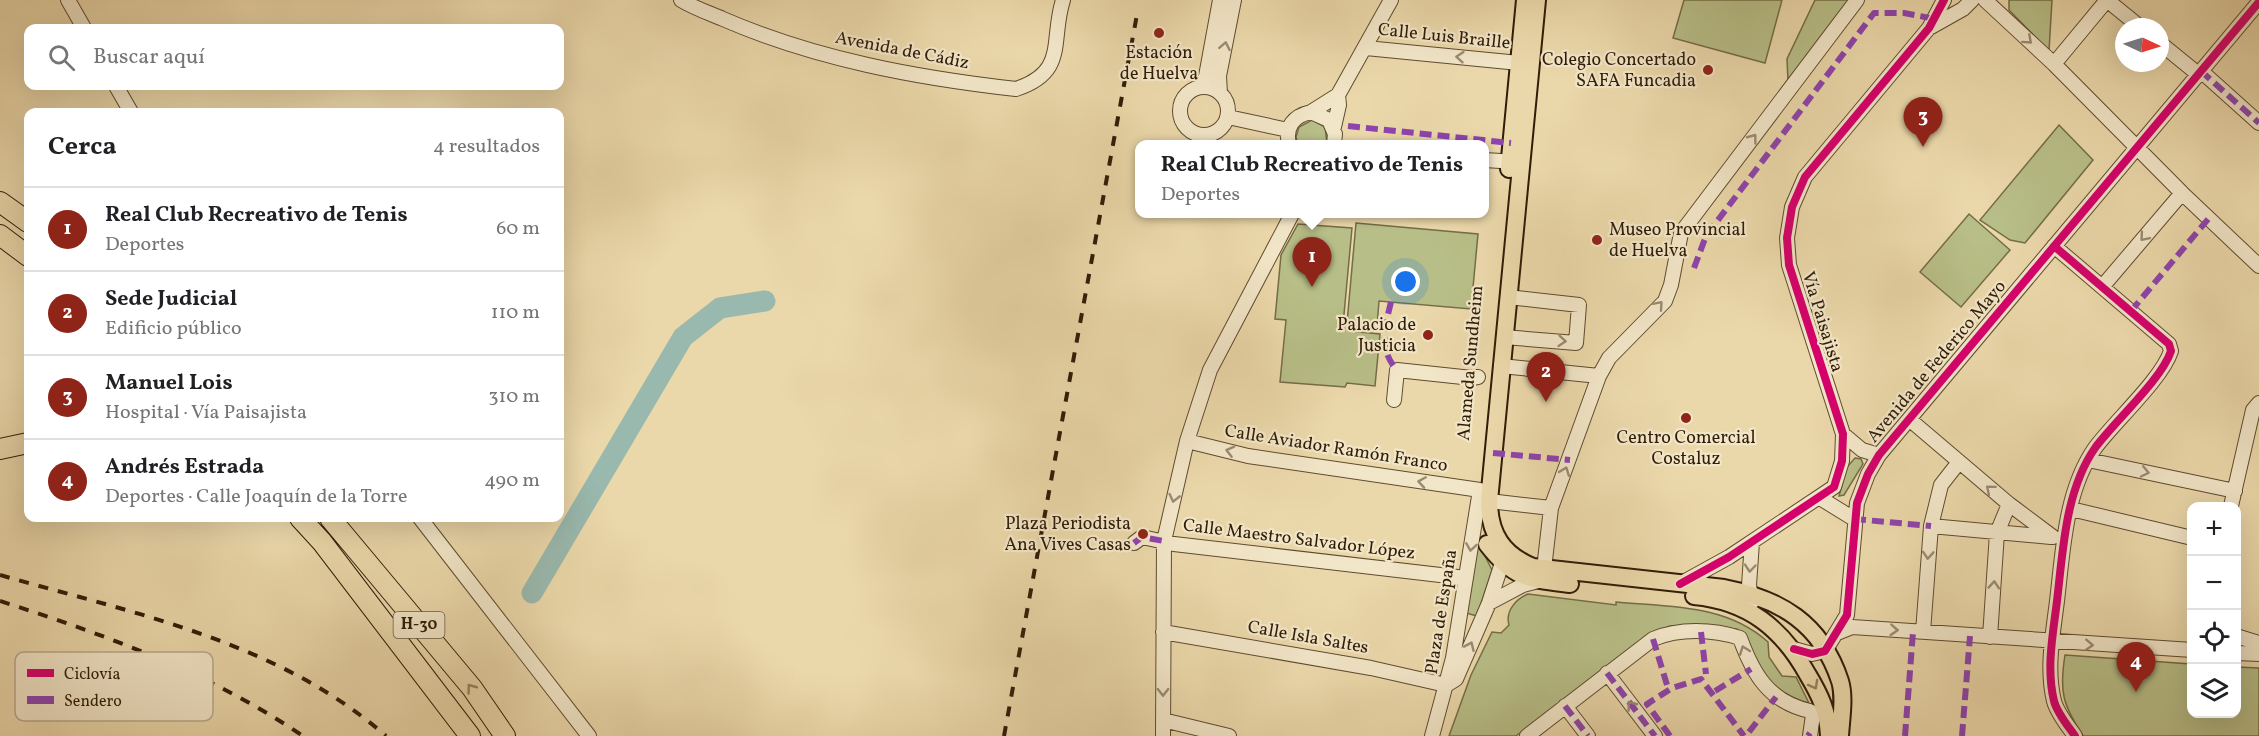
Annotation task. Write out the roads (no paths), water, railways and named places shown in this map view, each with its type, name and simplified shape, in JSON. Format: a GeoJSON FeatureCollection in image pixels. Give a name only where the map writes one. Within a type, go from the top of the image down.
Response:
{"type":"FeatureCollection","features":[{"type":"Feature","properties":{"kind":"highway"},"geometry":{"type":"LineString","coordinates":[[0,202],[24,219]]}},
{"type":"Feature","properties":{"kind":"highway"},"geometry":{"type":"LineString","coordinates":[[0,235],[24,253]]}},
{"type":"Feature","properties":{"kind":"highway"},"geometry":{"type":"LineString","coordinates":[[0,449],[24,444]]}},
{"type":"Feature","properties":{"kind":"highway"},"geometry":{"type":"LineString","coordinates":[[287,522],[375,611]]}},
{"type":"Feature","properties":{"kind":"highway","name":"H-30"},"geometry":{"type":"LineString","coordinates":[[303,522],[375,611],[470,736]]}},
{"type":"Feature","properties":{"kind":"highway","name":"H-30"},"geometry":{"type":"LineString","coordinates":[[333,522],[472,688],[505,736]]}},
{"type":"Feature","properties":{"kind":"main road","name":"Alameda Sundheim"},"geometry":{"type":"LineString","coordinates":[[1485,495],[1508,297],[1519,63],[1525,0]]}},
{"type":"Feature","properties":{"kind":"main road","name":"Alameda Sundheim"},"geometry":{"type":"LineString","coordinates":[[1506,559],[1497,542],[1485,495],[1515,162],[1537,0]]}},
{"type":"Feature","properties":{"kind":"main road"},"geometry":{"type":"LineString","coordinates":[[1506,559],[1521,562],[1543,575],[1708,597],[1734,604],[1756,615],[1794,649],[1821,698],[1828,722],[1829,736]]}},
{"type":"Feature","properties":{"kind":"main road"},"geometry":{"type":"LineString","coordinates":[[1543,575],[1680,584],[1750,594],[1792,612],[1809,625],[1826,651],[1840,681],[1840,736]]}},
{"type":"Feature","properties":{"kind":"street"},"geometry":{"type":"LineString","coordinates":[[68,0],[82,24]]}},
{"type":"Feature","properties":{"kind":"street","name":"Avenida de Cádiz"},"geometry":{"type":"LineString","coordinates":[[681,0],[752,31],[806,51],[870,65],[1016,89],[1033,84],[1046,73],[1055,58],[1059,12],[1063,0]]}},
{"type":"Feature","properties":{"kind":"street"},"geometry":{"type":"LineString","coordinates":[[1204,87],[1220,0]]}},
{"type":"Feature","properties":{"kind":"street"},"geometry":{"type":"LineString","coordinates":[[1220,93],[1204,87],[1192,91],[1183,100],[1180,113],[1185,125],[1195,134],[1212,134],[1219,130],[1228,117],[1225,100],[1220,93],[1219,76],[1234,0]]}},
{"type":"Feature","properties":{"kind":"street"},"geometry":{"type":"LineString","coordinates":[[1289,140],[1288,130],[1296,117],[1311,112],[1338,95],[1366,48],[1390,0]]}},
{"type":"Feature","properties":{"kind":"street"},"geometry":{"type":"LineString","coordinates":[[1489,603],[1543,575],[1551,508],[1599,376],[1609,358],[1665,301],[1671,285],[1681,233],[1857,0]]}},
{"type":"Feature","properties":{"kind":"street"},"geometry":{"type":"LineString","coordinates":[[1929,28],[1944,0]]}},
{"type":"Feature","properties":{"kind":"street"},"geometry":{"type":"LineString","coordinates":[[1929,28],[1963,9],[1972,0]]}},
{"type":"Feature","properties":{"kind":"street"},"geometry":{"type":"LineString","coordinates":[[1986,0],[2054,63],[2182,193],[2259,266]]}},
{"type":"Feature","properties":{"kind":"street"},"geometry":{"type":"LineString","coordinates":[[2005,0],[2005,19]]}},
{"type":"Feature","properties":{"kind":"street"},"geometry":{"type":"LineString","coordinates":[[2054,63],[2107,0],[2129,18]]}},
{"type":"Feature","properties":{"kind":"street","name":"Avenida de Federico Mayo"},"geometry":{"type":"LineString","coordinates":[[1840,681],[1837,633],[1847,615],[1854,519],[1868,474],[1879,455],[2139,148],[2254,2]]}},
{"type":"Feature","properties":{"kind":"street","name":"Vía Paisajista"},"geometry":{"type":"LineString","coordinates":[[1680,584],[1710,569],[1834,487],[1842,461],[1843,434],[1789,265],[1787,238],[1792,207],[1805,177],[1929,28]]}},
{"type":"Feature","properties":{"kind":"street","name":"Calle Luis Braille"},"geometry":{"type":"LineString","coordinates":[[1366,48],[1519,63]]}},
{"type":"Feature","properties":{"kind":"street"},"geometry":{"type":"LineString","coordinates":[[2169,50],[2200,72],[2259,123]]}},
{"type":"Feature","properties":{"kind":"street"},"geometry":{"type":"LineString","coordinates":[[118,90],[129,108]]}},
{"type":"Feature","properties":{"kind":"street"},"geometry":{"type":"LineString","coordinates":[[1336,140],[1334,127],[1339,105],[1338,95]]}},
{"type":"Feature","properties":{"kind":"street"},"geometry":{"type":"LineString","coordinates":[[1311,112],[1325,116],[1334,127]]}},
{"type":"Feature","properties":{"kind":"street"},"geometry":{"type":"LineString","coordinates":[[1228,117],[1288,130]]}},
{"type":"Feature","properties":{"kind":"street"},"geometry":{"type":"LineString","coordinates":[[1489,159],[1515,162]]}},
{"type":"Feature","properties":{"kind":"street"},"geometry":{"type":"LineString","coordinates":[[2102,287],[2182,193]]}},
{"type":"Feature","properties":{"kind":"street"},"geometry":{"type":"LineString","coordinates":[[1163,736],[1164,541],[1186,441],[1210,370],[1289,218]]}},
{"type":"Feature","properties":{"kind":"street"},"geometry":{"type":"LineString","coordinates":[[2054,246],[2169,344],[2171,351],[2169,359],[2088,460],[2058,538],[2050,669],[2054,703],[2072,735]]}},
{"type":"Feature","properties":{"kind":"street"},"geometry":{"type":"LineString","coordinates":[[1504,337],[1576,343],[1579,305],[1508,297]]}},
{"type":"Feature","properties":{"kind":"street"},"geometry":{"type":"LineString","coordinates":[[1501,366],[1599,376]]}},
{"type":"Feature","properties":{"kind":"street"},"geometry":{"type":"LineString","coordinates":[[1394,400],[1397,370],[1478,377]]}},
{"type":"Feature","properties":{"kind":"street"},"geometry":{"type":"LineString","coordinates":[[2232,502],[2253,410],[2259,403]]}},
{"type":"Feature","properties":{"kind":"street"},"geometry":{"type":"LineString","coordinates":[[1909,419],[2009,504],[2058,538]]}},
{"type":"Feature","properties":{"kind":"street"},"geometry":{"type":"LineString","coordinates":[[1843,434],[1862,450],[1879,455]]}},
{"type":"Feature","properties":{"kind":"street","name":"Calle Aviador Ramón Franco"},"geometry":{"type":"LineString","coordinates":[[1186,441],[1248,456],[1551,508]]}},
{"type":"Feature","properties":{"kind":"street"},"geometry":{"type":"LineString","coordinates":[[2088,460],[2235,491]]}},
{"type":"Feature","properties":{"kind":"street"},"geometry":{"type":"LineString","coordinates":[[1923,632],[1931,526],[1941,485],[1959,462]]}},
{"type":"Feature","properties":{"kind":"street","name":"Plaza de España"},"geometry":{"type":"LineString","coordinates":[[1446,685],[1453,658],[1466,578],[1485,495]]}},
{"type":"Feature","properties":{"kind":"street"},"geometry":{"type":"LineString","coordinates":[[1820,498],[1854,519]]}},
{"type":"Feature","properties":{"kind":"street"},"geometry":{"type":"LineString","coordinates":[[1990,637],[1997,532],[2009,504]]}},
{"type":"Feature","properties":{"kind":"street"},"geometry":{"type":"LineString","coordinates":[[2071,509],[2187,537]]}},
{"type":"Feature","properties":{"kind":"street"},"geometry":{"type":"LineString","coordinates":[[423,522],[589,736]]}},
{"type":"Feature","properties":{"kind":"street"},"geometry":{"type":"LineString","coordinates":[[1931,526],[2058,538]]}},
{"type":"Feature","properties":{"kind":"street"},"geometry":{"type":"LineString","coordinates":[[1134,543],[1142,537],[1164,541]]}},
{"type":"Feature","properties":{"kind":"street","name":"Calle Maestro Salvador López"},"geometry":{"type":"LineString","coordinates":[[1164,541],[1466,578]]}},
{"type":"Feature","properties":{"kind":"street"},"geometry":{"type":"LineString","coordinates":[[1752,542],[1750,594],[1756,615]]}},
{"type":"Feature","properties":{"kind":"street","name":"Plaza de España"},"geometry":{"type":"LineString","coordinates":[[1446,685],[1456,680],[1506,559]]}},
{"type":"Feature","properties":{"kind":"street"},"geometry":{"type":"LineString","coordinates":[[1794,649],[1812,654],[1826,651],[1837,633],[1852,627],[2052,643],[2187,650]]}},
{"type":"Feature","properties":{"kind":"street","name":"Calle Isla Saltes"},"geometry":{"type":"LineString","coordinates":[[1163,632],[1371,668],[1446,685]]}},
{"type":"Feature","properties":{"kind":"street"},"geometry":{"type":"LineString","coordinates":[[1527,736],[1653,639],[1678,632],[1724,633],[1740,638],[1751,669],[1776,697],[1795,708],[1810,711],[1813,716],[1809,735]]}},
{"type":"Feature","properties":{"kind":"street"},"geometry":{"type":"LineString","coordinates":[[2241,638],[2259,643]]}},
{"type":"Feature","properties":{"kind":"street"},"geometry":{"type":"LineString","coordinates":[[2241,652],[2259,654]]}},
{"type":"Feature","properties":{"kind":"street"},"geometry":{"type":"LineString","coordinates":[[1607,673],[1655,736]]}},
{"type":"Feature","properties":{"kind":"street"},"geometry":{"type":"LineString","coordinates":[[1432,736],[1446,685]]}},
{"type":"Feature","properties":{"kind":"street"},"geometry":{"type":"LineString","coordinates":[[1565,706],[1588,736]]}},
{"type":"Feature","properties":{"kind":"street"},"geometry":{"type":"LineString","coordinates":[[1163,720],[1229,736]]}},
{"type":"Feature","properties":{"kind":"waterway"},"geometry":{"type":"LineString","coordinates":[[532,593],[683,337],[720,308],[765,301]]}},
{"type":"Feature","properties":{"kind":"railway"},"geometry":{"type":"LineString","coordinates":[[1004,736],[1138,9]]}},
{"type":"Feature","properties":{"kind":"railway"},"geometry":{"type":"LineString","coordinates":[[0,575],[152,618],[203,634],[252,654],[299,677],[344,704],[386,736]]}},
{"type":"Feature","properties":{"kind":"railway"},"geometry":{"type":"LineString","coordinates":[[0,601],[142,652]]}},
{"type":"Feature","properties":{"kind":"railway"},"geometry":{"type":"LineString","coordinates":[[213,684],[303,736]]}},
{"type":"Feature","properties":{"kind":"place","name":"Estación de Huelva"},"geometry":{"type":"Point","coordinates":[1159,33]}},
{"type":"Feature","properties":{"kind":"place","name":"Colegio Concertado SAFA Funcadia"},"geometry":{"type":"Point","coordinates":[1708,70]}},
{"type":"Feature","properties":{"kind":"place","name":"Manuel Lois"},"geometry":{"type":"Point","coordinates":[1923,147]}},
{"type":"Feature","properties":{"kind":"place","name":"Museo Provincial de Huelva"},"geometry":{"type":"Point","coordinates":[1597,240]}},
{"type":"Feature","properties":{"kind":"place","name":"Real Club Recreativo de Tenis"},"geometry":{"type":"Point","coordinates":[1312,287]}},
{"type":"Feature","properties":{"kind":"place","name":"Palacio de Justicia"},"geometry":{"type":"Point","coordinates":[1428,335]}},
{"type":"Feature","properties":{"kind":"place","name":"Sede Judicial"},"geometry":{"type":"Point","coordinates":[1546,402]}},
{"type":"Feature","properties":{"kind":"place","name":"Centro Comercial Costaluz"},"geometry":{"type":"Point","coordinates":[1686,418]}},
{"type":"Feature","properties":{"kind":"place","name":"Plaza Periodista Ana Vives Casas"},"geometry":{"type":"Point","coordinates":[1143,534]}},
{"type":"Feature","properties":{"kind":"place","name":"Andrés Estrada"},"geometry":{"type":"Point","coordinates":[2136,692]}}]}
